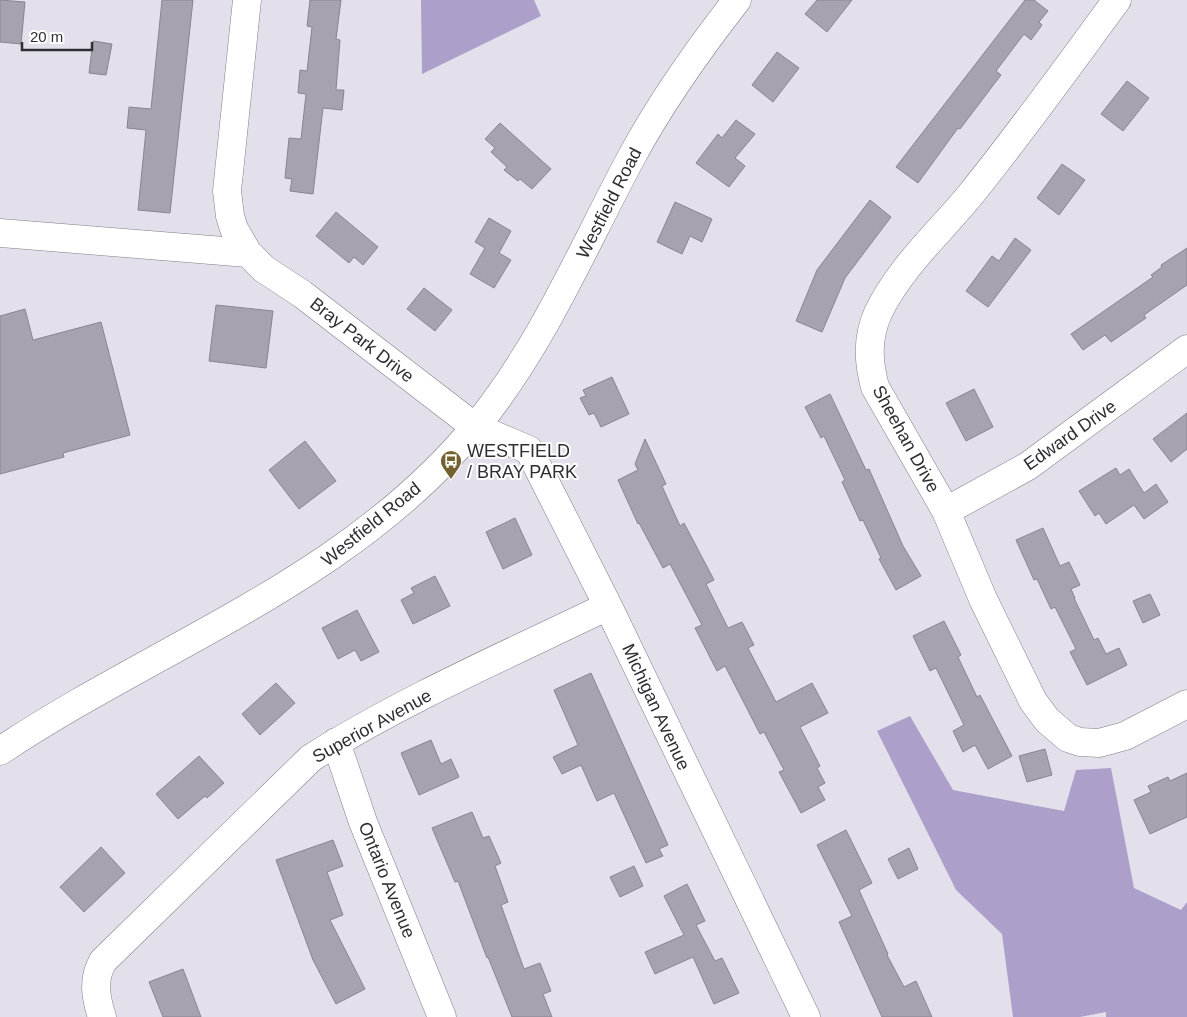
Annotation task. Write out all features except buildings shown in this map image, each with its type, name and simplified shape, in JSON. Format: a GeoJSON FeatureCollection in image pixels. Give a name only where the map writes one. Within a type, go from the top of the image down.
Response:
{"type":"FeatureCollection","features":[{"type":"Feature","properties":{"kind":"street","name":"Bray Park Drive"},"geometry":{"type":"LineString","coordinates":[[247,0],[227,191],[230,216],[248,253],[264,269],[302,294],[475,427]]}},
{"type":"Feature","properties":{"kind":"street","name":"Westfield Road"},"geometry":{"type":"LineString","coordinates":[[0,751],[62,712],[273,594],[337,554],[389,514],[416,490],[475,427],[504,390],[533,346],[571,278],[630,159],[666,98],[737,0]]}},
{"type":"Feature","properties":{"kind":"street","name":"Sheehan Drive"},"geometry":{"type":"LineString","coordinates":[[1118,0],[978,185],[901,277],[879,312],[872,331],[869,365],[875,387],[946,511],[980,592],[1033,701],[1057,729],[1068,738],[1080,742],[1108,742],[1146,726],[1187,704]]}},
{"type":"Feature","properties":{"kind":"street"},"geometry":{"type":"LineString","coordinates":[[0,233],[248,253]]}},
{"type":"Feature","properties":{"kind":"street","name":"Edward Drive"},"geometry":{"type":"LineString","coordinates":[[946,511],[1028,466],[1187,349]]}},
{"type":"Feature","properties":{"kind":"street","name":"Michigan Avenue"},"geometry":{"type":"LineString","coordinates":[[475,427],[529,450],[608,606],[806,1017]]}},
{"type":"Feature","properties":{"kind":"street","name":"Superior Avenue"},"geometry":{"type":"LineString","coordinates":[[102,1017],[96,985],[98,969],[103,961],[311,758],[336,742],[461,677],[608,606]]}},
{"type":"Feature","properties":{"kind":"street","name":"Ontario Avenue"},"geometry":{"type":"LineString","coordinates":[[336,742],[363,822],[442,1017]]}},
{"type":"Feature","properties":{"kind":"shaded area"},"geometry":{"type":"Polygon","coordinates":[[[421,0],[534,0],[541,16],[422,74],[421,0]]]}},
{"type":"Feature","properties":{"kind":"shaded area"},"geometry":{"type":"Polygon","coordinates":[[[910,716],[953,790],[1064,811],[1076,770],[1111,768],[1134,888],[1181,910],[1187,902],[1187,1017],[1106,1017],[1106,1012],[1080,1017],[1013,1017],[1002,934],[956,890],[877,731],[910,716]]]}},
{"type":"Feature","properties":{"kind":"place","name":"WESTFIELD / BRAY PARK"},"geometry":{"type":"Point","coordinates":[451,480]}}]}
